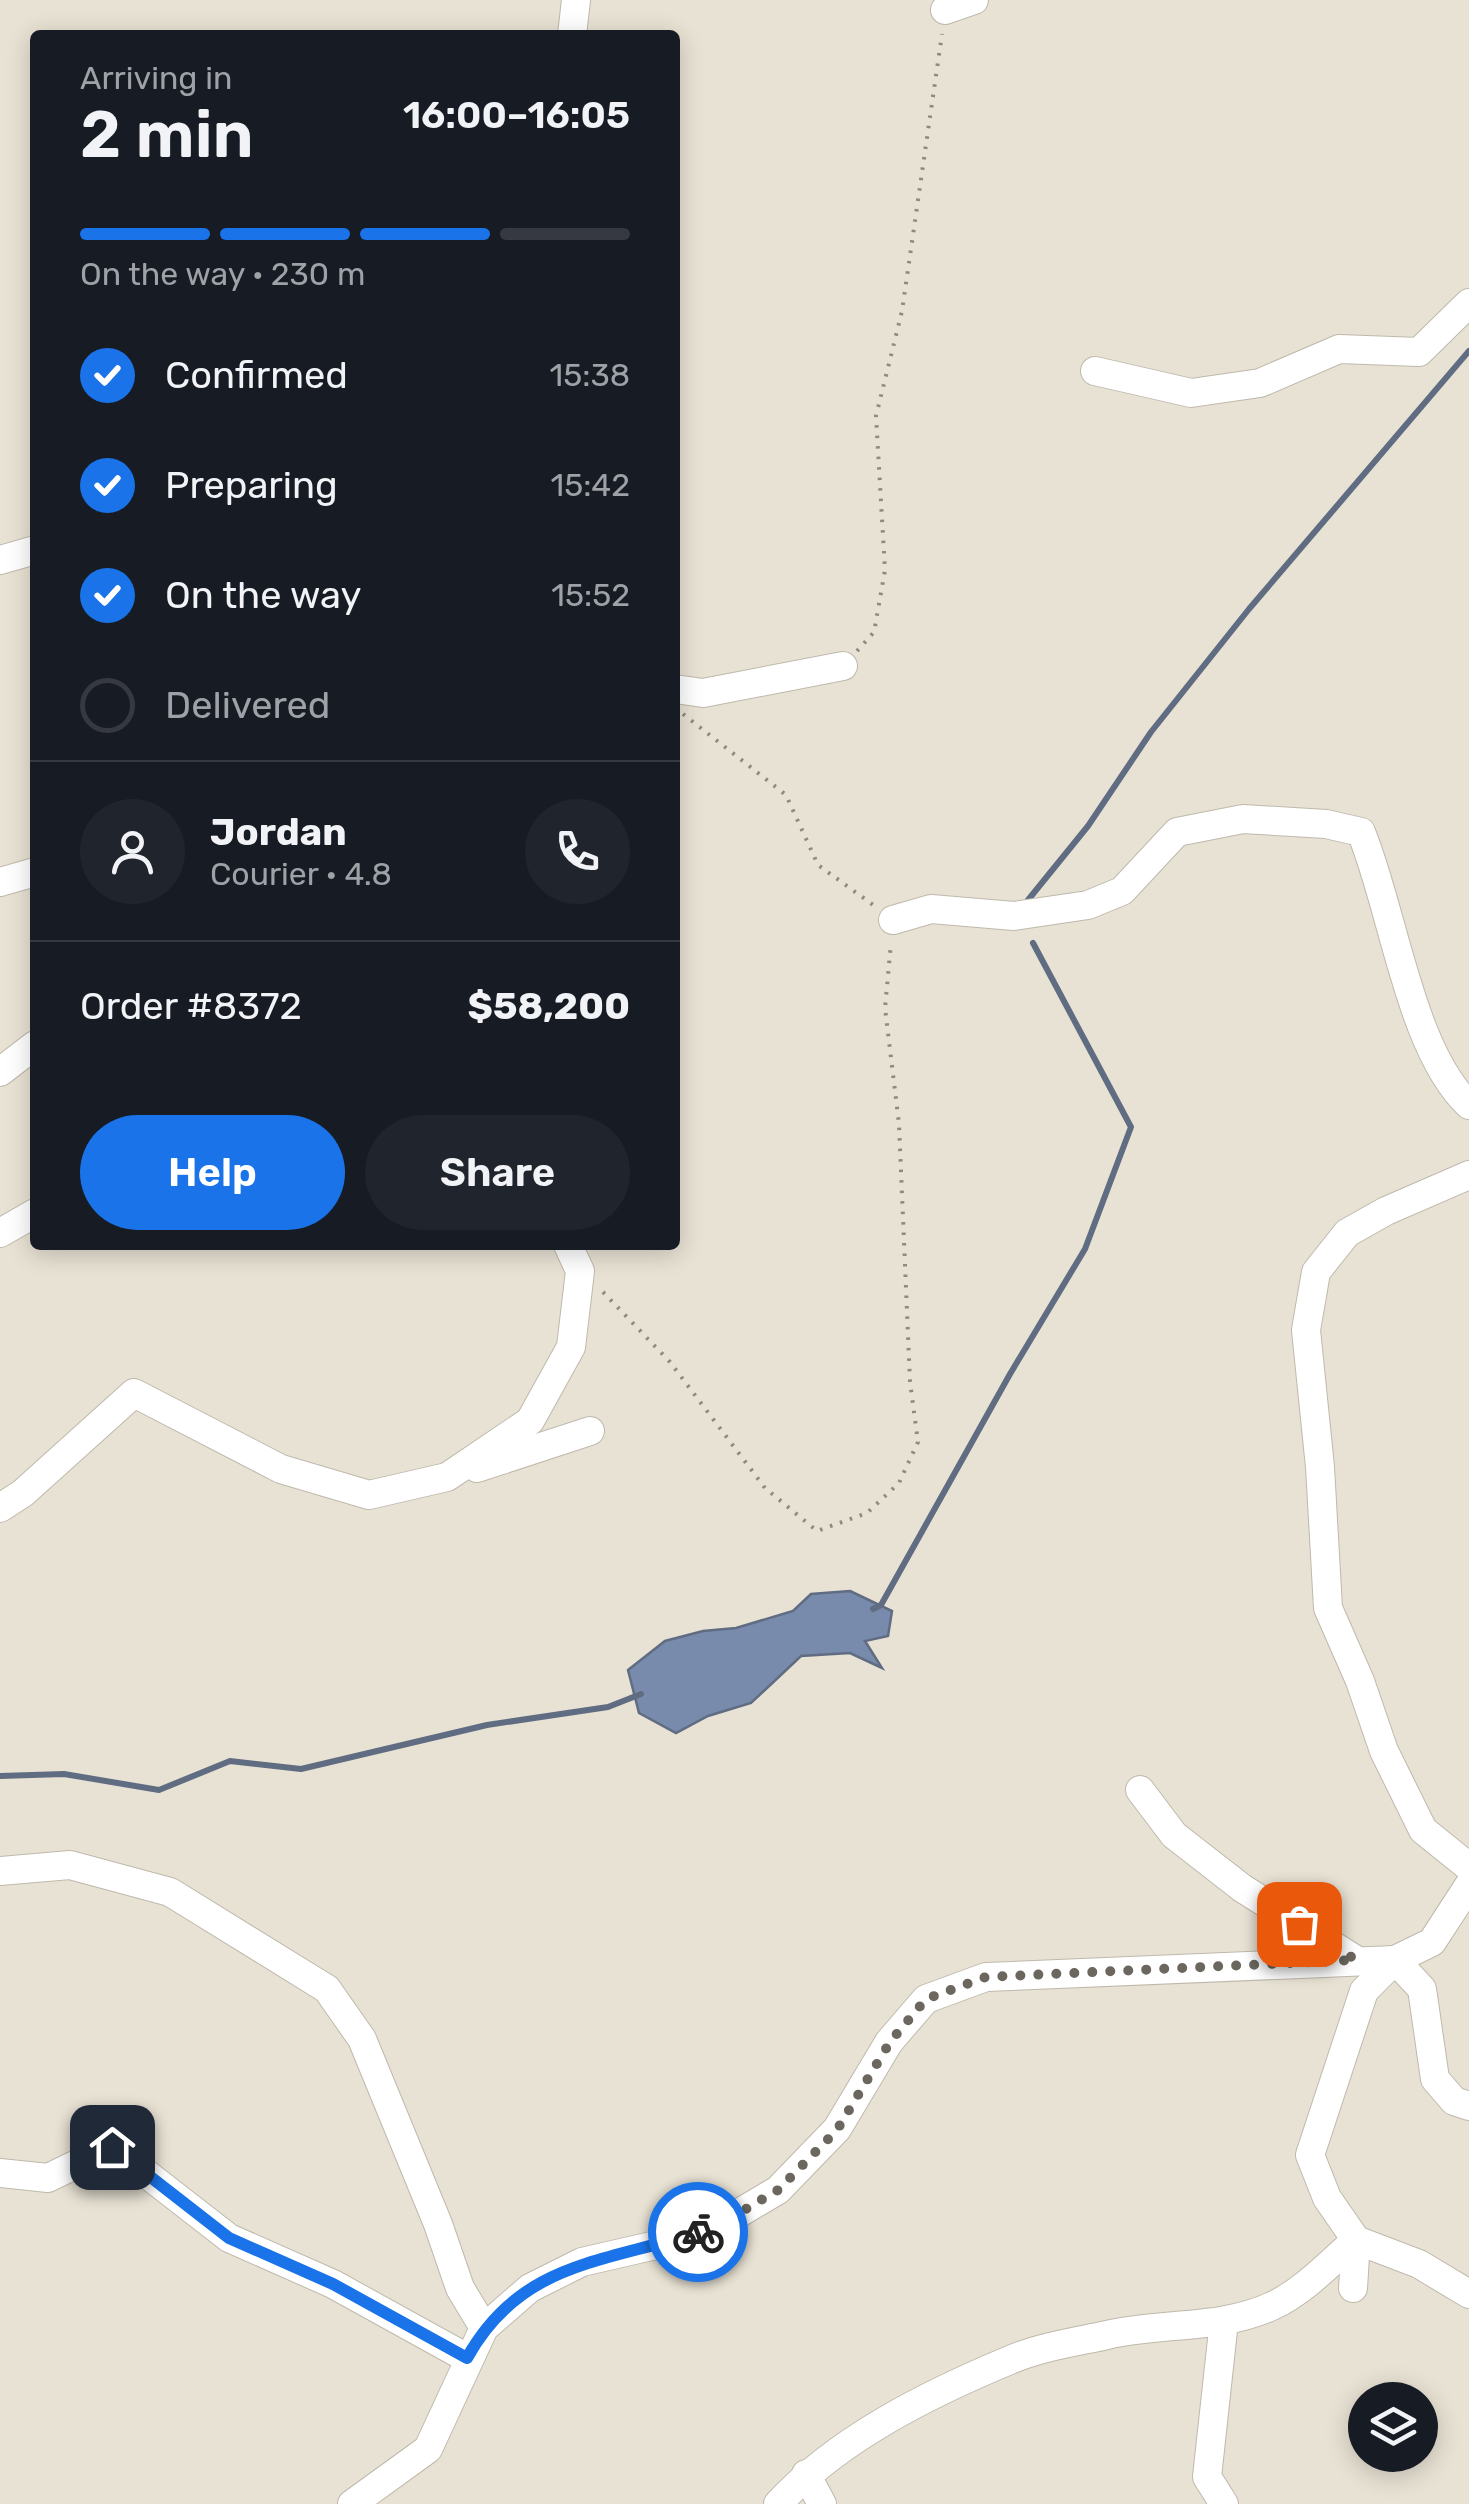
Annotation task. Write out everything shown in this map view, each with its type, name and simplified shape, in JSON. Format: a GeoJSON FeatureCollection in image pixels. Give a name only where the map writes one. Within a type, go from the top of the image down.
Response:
{"type":"FeatureCollection","features":[{"type":"Feature","properties":{"kind":"street"},"geometry":{"type":"LineString","coordinates":[[573,30],[576,0]]}},
{"type":"Feature","properties":{"kind":"street"},"geometry":{"type":"LineString","coordinates":[[946,10],[974,0]]}},
{"type":"Feature","properties":{"kind":"street"},"geometry":{"type":"LineString","coordinates":[[1096,372],[1191,393],[1260,383],[1340,349],[1419,352],[1469,302]]}},
{"type":"Feature","properties":{"kind":"street"},"geometry":{"type":"LineString","coordinates":[[0,560],[30,551]]}},
{"type":"Feature","properties":{"kind":"street"},"geometry":{"type":"LineString","coordinates":[[680,691],[703,694],[843,666]]}},
{"type":"Feature","properties":{"kind":"street"},"geometry":{"type":"LineString","coordinates":[[893,920],[931,909],[1014,916],[1088,905],[1122,892],[1177,832],[1243,818],[1326,824],[1361,832],[1380,876],[1421,1024],[1452,1089],[1469,1104]]}},
{"type":"Feature","properties":{"kind":"street"},"geometry":{"type":"LineString","coordinates":[[0,882],[30,873]]}},
{"type":"Feature","properties":{"kind":"street"},"geometry":{"type":"LineString","coordinates":[[0,1072],[30,1049]]}},
{"type":"Feature","properties":{"kind":"street"},"geometry":{"type":"LineString","coordinates":[[1469,1175],[1347,1233],[1316,1272],[1306,1330],[1320,1467],[1328,1608],[1384,1751],[1423,1830],[1469,1867]]}},
{"type":"Feature","properties":{"kind":"street"},"geometry":{"type":"LineString","coordinates":[[0,1232],[30,1216]]}},
{"type":"Feature","properties":{"kind":"street"},"geometry":{"type":"LineString","coordinates":[[448,1477],[530,1421],[572,1348],[580,1271],[570,1250]]}},
{"type":"Feature","properties":{"kind":"street"},"geometry":{"type":"LineString","coordinates":[[0,1508],[23,1493],[134,1393],[281,1469],[370,1495],[448,1477],[590,1431]]}},
{"type":"Feature","properties":{"kind":"street"},"geometry":{"type":"LineString","coordinates":[[1140,1790],[1174,1835],[1242,1888],[1356,1960]]}},
{"type":"Feature","properties":{"kind":"street"},"geometry":{"type":"LineString","coordinates":[[0,1871],[70,1865],[170,1892],[327,1988],[362,2039],[460,2288],[484,2328]]}},
{"type":"Feature","properties":{"kind":"street"},"geometry":{"type":"LineString","coordinates":[[1469,1885],[1432,1942],[1394,1960],[1364,1991],[1310,2155],[1327,2198],[1356,2240],[1420,2264],[1469,2294]]}},
{"type":"Feature","properties":{"kind":"street"},"geometry":{"type":"LineString","coordinates":[[352,2504],[428,2450],[484,2328],[530,2288],[582,2262],[669,2242],[719,2225],[778,2190],[837,2130],[890,2042],[926,1999],[986,1977],[1394,1960],[1422,1988],[1435,2079],[1454,2101],[1469,2106]]}},
{"type":"Feature","properties":{"kind":"street"},"geometry":{"type":"LineString","coordinates":[[0,2173],[48,2178],[112,2147],[229,2238],[333,2284],[467,2358]]}},
{"type":"Feature","properties":{"kind":"street"},"geometry":{"type":"LineString","coordinates":[[1353,2288],[1356,2240]]}},
{"type":"Feature","properties":{"kind":"street"},"geometry":{"type":"LineString","coordinates":[[778,2504],[806,2474],[894,2416],[1013,2358],[1112,2333],[1224,2321],[1274,2306],[1356,2240]]}},
{"type":"Feature","properties":{"kind":"street"},"geometry":{"type":"LineString","coordinates":[[1224,2321],[1207,2477],[1224,2504]]}},
{"type":"Feature","properties":{"kind":"street"},"geometry":{"type":"LineString","coordinates":[[806,2474],[822,2504]]}},
{"type":"Feature","properties":{"kind":"path"},"geometry":{"type":"LineString","coordinates":[[843,666],[874,632],[885,570],[876,416],[902,311],[946,10]]}},
{"type":"Feature","properties":{"kind":"path"},"geometry":{"type":"LineString","coordinates":[[603,1292],[670,1362],[765,1488],[817,1532],[867,1513],[899,1483],[918,1442],[910,1382],[898,1124],[885,1008],[893,920],[818,865],[786,795],[680,712]]}},
{"type":"Feature","properties":{"kind":"water"},"geometry":{"type":"Polygon","coordinates":[[[850,1591],[892,1611],[888,1636],[865,1641],[882,1668],[850,1653],[801,1656],[751,1703],[708,1716],[676,1733],[639,1713],[628,1670],[665,1641],[736,1628],[793,1611],[811,1594],[850,1591]]]}},
{"type":"Feature","properties":{"kind":"waterway"},"geometry":{"type":"LineString","coordinates":[[1028,900],[1088,826],[1151,732],[1249,609],[1469,351]]}},
{"type":"Feature","properties":{"kind":"waterway"},"geometry":{"type":"LineString","coordinates":[[873,1609],[881,1605],[1085,1249],[1131,1127],[1033,943]]}},
{"type":"Feature","properties":{"kind":"waterway"},"geometry":{"type":"LineString","coordinates":[[0,1776],[64,1774],[159,1790],[230,1761],[301,1769],[487,1725],[608,1707],[641,1694]]}},
{"type":"Feature","properties":{"kind":"way so far"},"geometry":{"type":"LineString","coordinates":[[698,2232],[719,2225],[778,2190],[837,2130],[890,2042],[926,1999],[986,1977],[1356,1960],[1299,1924]]}},
{"type":"Feature","properties":{"kind":"route"},"geometry":{"type":"LineString","coordinates":[[112,2147],[229,2238],[333,2284],[467,2358],[484,2328],[530,2288],[582,2262],[698,2232]]}}]}
